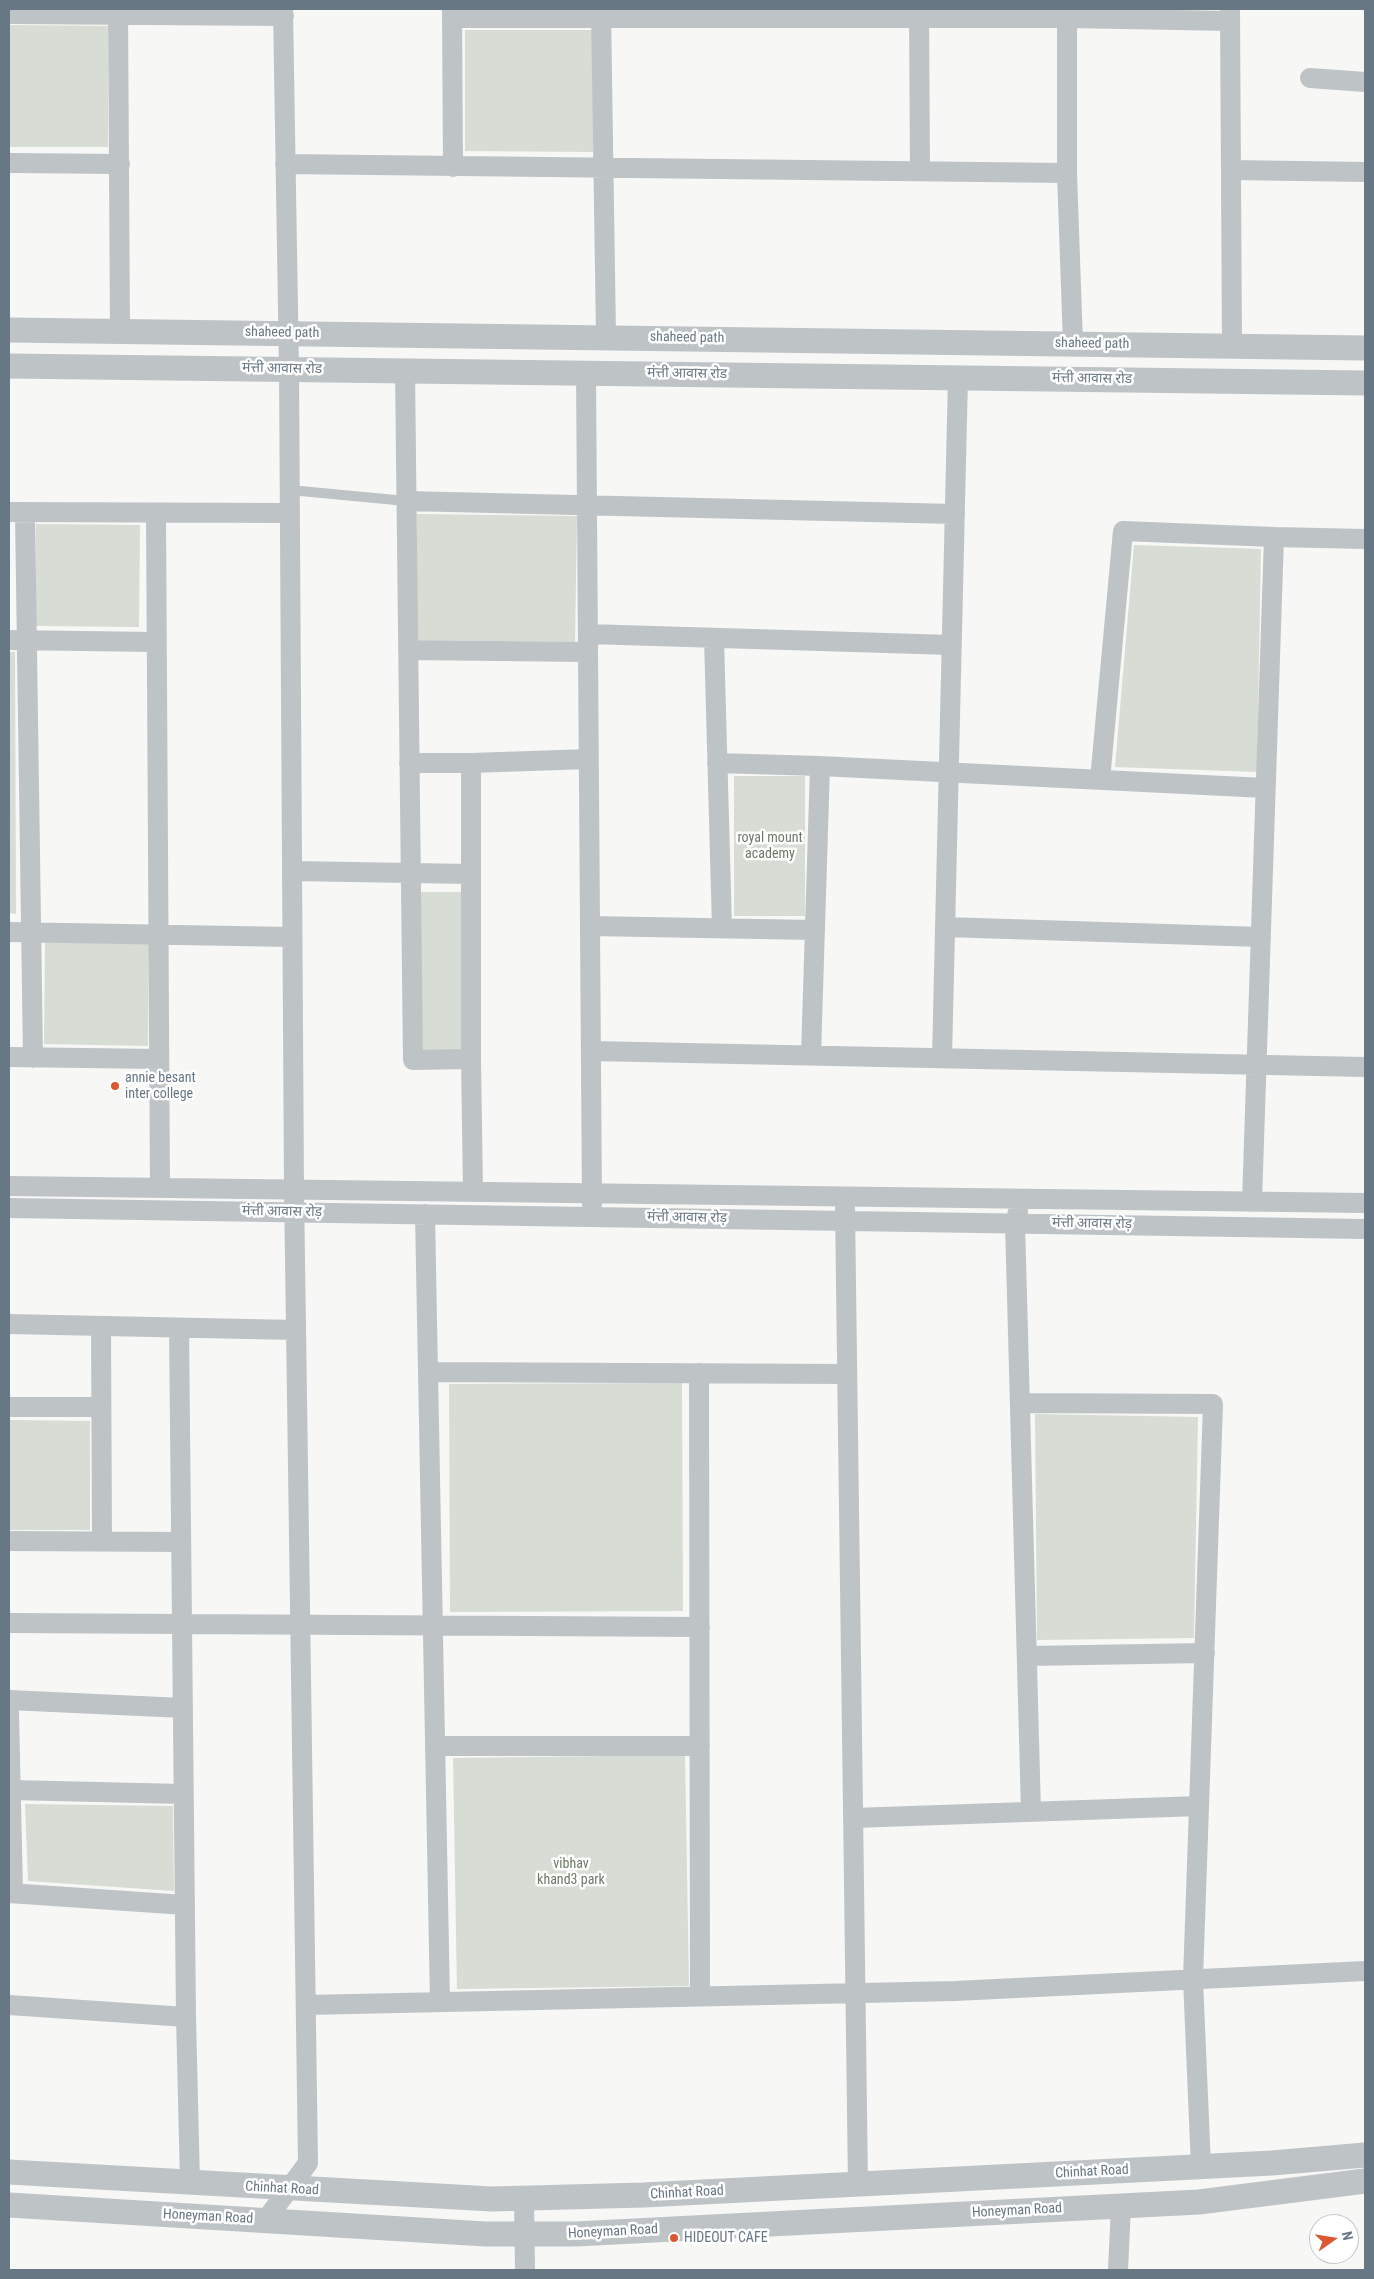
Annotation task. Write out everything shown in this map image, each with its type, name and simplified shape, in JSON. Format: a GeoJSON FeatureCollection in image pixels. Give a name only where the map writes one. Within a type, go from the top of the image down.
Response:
{"type":"FeatureCollection","features":[{"type":"Feature","properties":{"kind":"street"},"geometry":{"type":"LineString","coordinates":[[118,12],[120,331]]}},
{"type":"Feature","properties":{"kind":"street"},"geometry":{"type":"LineString","coordinates":[[9,14],[284,12],[289,369],[294,1212],[308,2163],[265,2221]]}},
{"type":"Feature","properties":{"kind":"street"},"geometry":{"type":"LineString","coordinates":[[601,13],[606,337]]}},
{"type":"Feature","properties":{"kind":"street"},"geometry":{"type":"LineString","coordinates":[[919,13],[920,171]]}},
{"type":"Feature","properties":{"kind":"street"},"geometry":{"type":"LineString","coordinates":[[453,167],[452,14],[1067,13],[1230,15],[1232,346]]}},
{"type":"Feature","properties":{"kind":"street"},"geometry":{"type":"LineString","coordinates":[[1067,13],[1067,173],[1073,344]]}},
{"type":"Feature","properties":{"kind":"street"},"geometry":{"type":"LineString","coordinates":[[1310,78],[1365,82]]}},
{"type":"Feature","properties":{"kind":"street"},"geometry":{"type":"LineString","coordinates":[[9,163],[120,164]]}},
{"type":"Feature","properties":{"kind":"street"},"geometry":{"type":"LineString","coordinates":[[286,164],[1067,173]]}},
{"type":"Feature","properties":{"kind":"street"},"geometry":{"type":"LineString","coordinates":[[1231,170],[1365,172]]}},
{"type":"Feature","properties":{"kind":"street","name":"shaheed path"},"geometry":{"type":"LineString","coordinates":[[9,330],[1365,348]]}},
{"type":"Feature","properties":{"kind":"street","name":"मंत्ती आवास रोड"},"geometry":{"type":"LineString","coordinates":[[9,366],[1365,383]]}},
{"type":"Feature","properties":{"kind":"street"},"geometry":{"type":"LineString","coordinates":[[405,370],[412,1060],[471,1059]]}},
{"type":"Feature","properties":{"kind":"street"},"geometry":{"type":"LineString","coordinates":[[586,372],[592,1217]]}},
{"type":"Feature","properties":{"kind":"street"},"geometry":{"type":"LineString","coordinates":[[942,1058],[958,377]]}},
{"type":"Feature","properties":{"kind":"street"},"geometry":{"type":"LineString","coordinates":[[406,501],[955,514]]}},
{"type":"Feature","properties":{"kind":"street"},"geometry":{"type":"LineString","coordinates":[[33,1058],[31,932],[18,640],[17,513],[290,513]]}},
{"type":"Feature","properties":{"kind":"street"},"geometry":{"type":"LineString","coordinates":[[156,514],[155,642],[160,1188]]}},
{"type":"Feature","properties":{"kind":"street"},"geometry":{"type":"LineString","coordinates":[[1100,780],[1122,531],[1365,539]]}},
{"type":"Feature","properties":{"kind":"street"},"geometry":{"type":"LineString","coordinates":[[1252,1202],[1274,536]]}},
{"type":"Feature","properties":{"kind":"street"},"geometry":{"type":"LineString","coordinates":[[408,650],[714,638],[952,645]]}},
{"type":"Feature","properties":{"kind":"street"},"geometry":{"type":"LineString","coordinates":[[714,638],[722,928]]}},
{"type":"Feature","properties":{"kind":"street"},"geometry":{"type":"LineString","coordinates":[[18,640],[155,642]]}},
{"type":"Feature","properties":{"kind":"street"},"geometry":{"type":"LineString","coordinates":[[410,763],[589,759]]}},
{"type":"Feature","properties":{"kind":"street"},"geometry":{"type":"LineString","coordinates":[[470,763],[473,1192]]}},
{"type":"Feature","properties":{"kind":"street"},"geometry":{"type":"LineString","coordinates":[[717,763],[820,766],[1265,788]]}},
{"type":"Feature","properties":{"kind":"street"},"geometry":{"type":"LineString","coordinates":[[811,1055],[820,766]]}},
{"type":"Feature","properties":{"kind":"street"},"geometry":{"type":"LineString","coordinates":[[292,872],[471,874]]}},
{"type":"Feature","properties":{"kind":"street"},"geometry":{"type":"LineString","coordinates":[[590,926],[815,930]]}},
{"type":"Feature","properties":{"kind":"street"},"geometry":{"type":"LineString","coordinates":[[945,927],[1261,937]]}},
{"type":"Feature","properties":{"kind":"street"},"geometry":{"type":"LineString","coordinates":[[9,932],[292,936]]}},
{"type":"Feature","properties":{"kind":"street"},"geometry":{"type":"LineString","coordinates":[[591,1051],[1365,1067]]}},
{"type":"Feature","properties":{"kind":"street"},"geometry":{"type":"LineString","coordinates":[[9,1057],[159,1059]]}},
{"type":"Feature","properties":{"kind":"street"},"geometry":{"type":"LineString","coordinates":[[9,1186],[1365,1203]]}},
{"type":"Feature","properties":{"kind":"street"},"geometry":{"type":"LineString","coordinates":[[844,1196],[858,2184]]}},
{"type":"Feature","properties":{"kind":"street"},"geometry":{"type":"LineString","coordinates":[[1021,1198],[1015,1223],[1031,1812]]}},
{"type":"Feature","properties":{"kind":"street","name":"मंत्ती आवास रोड़"},"geometry":{"type":"LineString","coordinates":[[9,1208],[1365,1229]]}},
{"type":"Feature","properties":{"kind":"street"},"geometry":{"type":"LineString","coordinates":[[425,1214],[440,2002]]}},
{"type":"Feature","properties":{"kind":"street"},"geometry":{"type":"LineString","coordinates":[[9,1324],[296,1330]]}},
{"type":"Feature","properties":{"kind":"street"},"geometry":{"type":"LineString","coordinates":[[101,1326],[102,1542]]}},
{"type":"Feature","properties":{"kind":"street"},"geometry":{"type":"LineString","coordinates":[[179,1328],[186,2017],[190,2183]]}},
{"type":"Feature","properties":{"kind":"street"},"geometry":{"type":"LineString","coordinates":[[428,1372],[847,1374]]}},
{"type":"Feature","properties":{"kind":"street"},"geometry":{"type":"LineString","coordinates":[[699,1373],[700,1996]]}},
{"type":"Feature","properties":{"kind":"street"},"geometry":{"type":"LineString","coordinates":[[1020,1403],[1214,1404],[1193,1979],[1201,2167]]}},
{"type":"Feature","properties":{"kind":"street"},"geometry":{"type":"LineString","coordinates":[[9,1407],[101,1407]]}},
{"type":"Feature","properties":{"kind":"street"},"geometry":{"type":"LineString","coordinates":[[9,1541],[181,1542]]}},
{"type":"Feature","properties":{"kind":"street"},"geometry":{"type":"LineString","coordinates":[[9,1623],[700,1627]]}},
{"type":"Feature","properties":{"kind":"street"},"geometry":{"type":"LineString","coordinates":[[1027,1656],[1205,1653]]}},
{"type":"Feature","properties":{"kind":"street"},"geometry":{"type":"LineString","coordinates":[[9,1700],[183,1708]]}},
{"type":"Feature","properties":{"kind":"street"},"geometry":{"type":"LineString","coordinates":[[9,1713],[11,1893],[185,1905]]}},
{"type":"Feature","properties":{"kind":"street"},"geometry":{"type":"LineString","coordinates":[[435,1746],[700,1746]]}},
{"type":"Feature","properties":{"kind":"street"},"geometry":{"type":"LineString","coordinates":[[11,1790],[184,1794]]}},
{"type":"Feature","properties":{"kind":"street"},"geometry":{"type":"LineString","coordinates":[[853,1818],[1199,1806]]}},
{"type":"Feature","properties":{"kind":"street"},"geometry":{"type":"LineString","coordinates":[[306,2005],[955,1991],[1365,1971]]}},
{"type":"Feature","properties":{"kind":"street"},"geometry":{"type":"LineString","coordinates":[[9,2005],[186,2017]]}},
{"type":"Feature","properties":{"kind":"street","name":"Chinhat Road"},"geometry":{"type":"LineString","coordinates":[[9,2172],[492,2199],[858,2184],[1201,2167],[1365,2156]]}},
{"type":"Feature","properties":{"kind":"street","name":"Honeyman Road"},"geometry":{"type":"LineString","coordinates":[[9,2205],[484,2234],[576,2234],[1199,2202],[1365,2182]]}},
{"type":"Feature","properties":{"kind":"street"},"geometry":{"type":"LineString","coordinates":[[524,2198],[525,2270]]}},
{"type":"Feature","properties":{"kind":"street"},"geometry":{"type":"LineString","coordinates":[[1118,2270],[1121,2206]]}},
{"type":"Feature","properties":{"kind":"lane"},"geometry":{"type":"LineString","coordinates":[[290,490],[406,501]]}},
{"type":"Feature","properties":{"kind":"green space"},"geometry":{"type":"Polygon","coordinates":[[[9,25],[108,26],[108,147],[9,147],[9,25]]]}},
{"type":"Feature","properties":{"kind":"green space"},"geometry":{"type":"Polygon","coordinates":[[[465,30],[593,30],[593,152],[465,151],[465,30]]]}},
{"type":"Feature","properties":{"kind":"green space"},"geometry":{"type":"Polygon","coordinates":[[[417,514],[577,516],[575,642],[416,640],[417,514]]]}},
{"type":"Feature","properties":{"kind":"green space"},"geometry":{"type":"Polygon","coordinates":[[[36,524],[140,525],[139,627],[35,626],[36,524]]]}},
{"type":"Feature","properties":{"kind":"green space"},"geometry":{"type":"Polygon","coordinates":[[[1134,545],[1261,549],[1257,772],[1115,767],[1134,545]]]}},
{"type":"Feature","properties":{"kind":"green space"},"geometry":{"type":"Polygon","coordinates":[[[9,652],[15,652],[16,914],[9,913],[9,652]]]}},
{"type":"Feature","properties":{"kind":"green space","name":"royal mount academy"},"geometry":{"type":"Polygon","coordinates":[[[734,776],[805,776],[805,916],[734,916],[734,776]]]}},
{"type":"Feature","properties":{"kind":"green space"},"geometry":{"type":"Polygon","coordinates":[[[420,892],[463,892],[462,1050],[420,1050],[420,892]]]}},
{"type":"Feature","properties":{"kind":"green space"},"geometry":{"type":"Polygon","coordinates":[[[45,942],[149,944],[148,1046],[44,1044],[45,942]]]}},
{"type":"Feature","properties":{"kind":"green space"},"geometry":{"type":"Polygon","coordinates":[[[682,1383],[683,1611],[450,1612],[449,1384],[682,1383]]]}},
{"type":"Feature","properties":{"kind":"green space"},"geometry":{"type":"Polygon","coordinates":[[[1035,1414],[1198,1417],[1194,1638],[1037,1640],[1035,1414]]]}},
{"type":"Feature","properties":{"kind":"green space"},"geometry":{"type":"Polygon","coordinates":[[[9,1420],[90,1421],[90,1530],[9,1530],[9,1420]]]}},
{"type":"Feature","properties":{"kind":"green space","name":"vibhav khand3 park"},"geometry":{"type":"Polygon","coordinates":[[[685,1755],[689,1986],[457,1989],[453,1758],[685,1755]]]}},
{"type":"Feature","properties":{"kind":"green space"},"geometry":{"type":"Polygon","coordinates":[[[25,1804],[173,1806],[174,1891],[28,1881],[25,1804]]]}},
{"type":"Feature","properties":{"kind":"place","name":"annie besant inter college"},"geometry":{"type":"Point","coordinates":[115,1086]}},
{"type":"Feature","properties":{"kind":"place","name":"HIDEOUT CAFE"},"geometry":{"type":"Point","coordinates":[674,2238]}}]}
